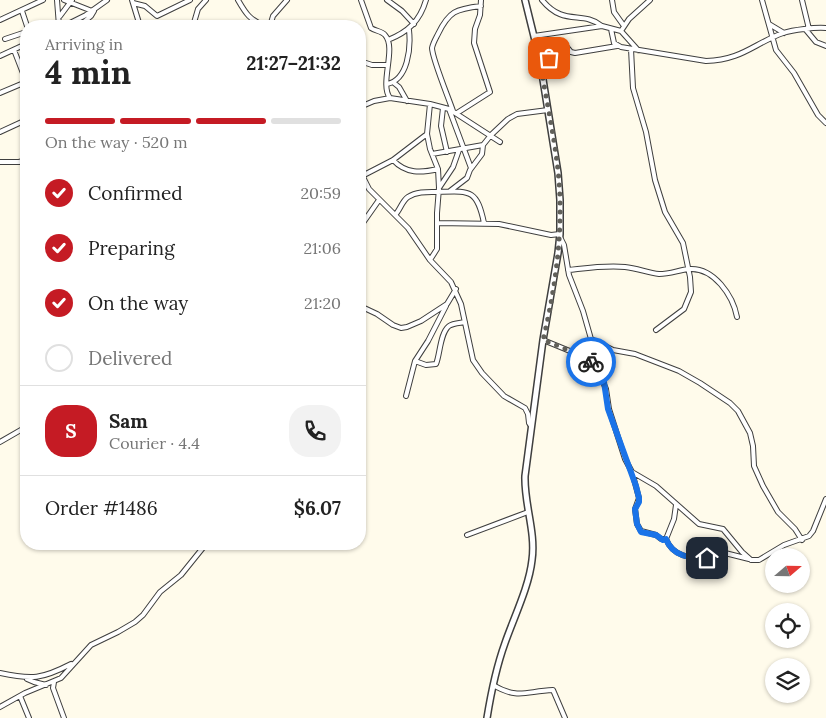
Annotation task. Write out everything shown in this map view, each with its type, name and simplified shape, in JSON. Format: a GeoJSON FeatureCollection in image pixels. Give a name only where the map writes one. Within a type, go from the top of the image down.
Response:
{"type":"FeatureCollection","features":[{"type":"Feature","properties":{"kind":"street"},"geometry":{"type":"LineString","coordinates":[[0,20],[43,0]]}},
{"type":"Feature","properties":{"kind":"street"},"geometry":{"type":"LineString","coordinates":[[57,0],[60,20]]}},
{"type":"Feature","properties":{"kind":"street"},"geometry":{"type":"LineString","coordinates":[[64,0],[94,10]]}},
{"type":"Feature","properties":{"kind":"street"},"geometry":{"type":"LineString","coordinates":[[95,0],[100,5]]}},
{"type":"Feature","properties":{"kind":"street"},"geometry":{"type":"LineString","coordinates":[[75,20],[94,10],[107,0]]}},
{"type":"Feature","properties":{"kind":"street"},"geometry":{"type":"LineString","coordinates":[[132,2],[145,6],[157,16],[190,0]]}},
{"type":"Feature","properties":{"kind":"street"},"geometry":{"type":"LineString","coordinates":[[195,20],[198,9],[206,0]]}},
{"type":"Feature","properties":{"kind":"street"},"geometry":{"type":"LineString","coordinates":[[238,0],[252,20]]}},
{"type":"Feature","properties":{"kind":"street"},"geometry":{"type":"LineString","coordinates":[[272,20],[276,11],[287,0]]}},
{"type":"Feature","properties":{"kind":"street"},"geometry":{"type":"LineString","coordinates":[[361,0],[371,28],[385,34],[388,40],[387,94],[390,98]]}},
{"type":"Feature","properties":{"kind":"street"},"geometry":{"type":"LineString","coordinates":[[387,0],[402,10],[414,24]]}},
{"type":"Feature","properties":{"kind":"street"},"geometry":{"type":"LineString","coordinates":[[388,40],[409,30],[419,18],[426,0]]}},
{"type":"Feature","properties":{"kind":"street"},"geometry":{"type":"LineString","coordinates":[[453,111],[490,92],[474,43],[481,0]]}},
{"type":"Feature","properties":{"kind":"street"},"geometry":{"type":"LineString","coordinates":[[487,718],[493,685],[504,644],[531,568],[533,544],[524,481],[543,340],[560,236],[558,173],[540,61],[525,0]]}},
{"type":"Feature","properties":{"kind":"street"},"geometry":{"type":"LineString","coordinates":[[542,0],[557,14],[594,21],[602,26],[621,31],[638,50]]}},
{"type":"Feature","properties":{"kind":"street"},"geometry":{"type":"LineString","coordinates":[[612,0],[614,12],[624,26]]}},
{"type":"Feature","properties":{"kind":"street"},"geometry":{"type":"LineString","coordinates":[[621,31],[629,19],[650,0]]}},
{"type":"Feature","properties":{"kind":"street"},"geometry":{"type":"LineString","coordinates":[[762,0],[770,24],[772,38],[779,55],[794,73],[818,115],[826,123]]}},
{"type":"Feature","properties":{"kind":"street"},"geometry":{"type":"LineString","coordinates":[[802,0],[808,30],[816,42],[826,46]]}},
{"type":"Feature","properties":{"kind":"street"},"geometry":{"type":"LineString","coordinates":[[60,17],[71,2]]}},
{"type":"Feature","properties":{"kind":"street"},"geometry":{"type":"LineString","coordinates":[[132,2],[138,20]]}},
{"type":"Feature","properties":{"kind":"street"},"geometry":{"type":"LineString","coordinates":[[471,168],[462,150],[453,111],[433,54],[434,43],[445,20],[451,13],[464,8],[480,6]]}},
{"type":"Feature","properties":{"kind":"street"},"geometry":{"type":"LineString","coordinates":[[86,20],[94,10]]}},
{"type":"Feature","properties":{"kind":"street"},"geometry":{"type":"LineString","coordinates":[[22,11],[25,20]]}},
{"type":"Feature","properties":{"kind":"street"},"geometry":{"type":"LineString","coordinates":[[800,30],[806,19]]}},
{"type":"Feature","properties":{"kind":"street"},"geometry":{"type":"LineString","coordinates":[[770,24],[784,33]]}},
{"type":"Feature","properties":{"kind":"street"},"geometry":{"type":"LineString","coordinates":[[534,36],[602,26]]}},
{"type":"Feature","properties":{"kind":"street"},"geometry":{"type":"LineString","coordinates":[[540,61],[549,58],[556,48],[562,46],[566,46],[571,52],[575,53],[617,46],[691,59],[720,60],[744,53],[784,33],[826,28]]}},
{"type":"Feature","properties":{"kind":"street"},"geometry":{"type":"LineString","coordinates":[[611,29],[612,38],[617,46]]}},
{"type":"Feature","properties":{"kind":"street"},"geometry":{"type":"LineString","coordinates":[[387,84],[394,83],[402,72],[408,58],[409,30]]}},
{"type":"Feature","properties":{"kind":"street"},"geometry":{"type":"LineString","coordinates":[[5,40],[20,34]]}},
{"type":"Feature","properties":{"kind":"street"},"geometry":{"type":"LineString","coordinates":[[0,56],[20,47]]}},
{"type":"Feature","properties":{"kind":"street"},"geometry":{"type":"LineString","coordinates":[[631,49],[633,88],[646,132],[655,180],[665,212],[683,243],[689,269],[691,292],[684,309],[656,330]]}},
{"type":"Feature","properties":{"kind":"street"},"geometry":{"type":"LineString","coordinates":[[14,50],[20,66]]}},
{"type":"Feature","properties":{"kind":"street"},"geometry":{"type":"LineString","coordinates":[[366,63],[388,65]]}},
{"type":"Feature","properties":{"kind":"street"},"geometry":{"type":"LineString","coordinates":[[394,83],[399,87],[407,101]]}},
{"type":"Feature","properties":{"kind":"street"},"geometry":{"type":"LineString","coordinates":[[0,94],[20,84]]}},
{"type":"Feature","properties":{"kind":"street"},"geometry":{"type":"LineString","coordinates":[[366,105],[374,101],[390,98],[430,104],[453,111],[500,142]]}},
{"type":"Feature","properties":{"kind":"street"},"geometry":{"type":"LineString","coordinates":[[430,104],[427,134],[438,169],[439,190],[437,248],[430,260]]}},
{"type":"Feature","properties":{"kind":"street"},"geometry":{"type":"LineString","coordinates":[[443,108],[441,126],[447,152]]}},
{"type":"Feature","properties":{"kind":"street"},"geometry":{"type":"LineString","coordinates":[[450,191],[468,178],[471,168],[482,154],[483,145],[490,135],[512,116],[548,110]]}},
{"type":"Feature","properties":{"kind":"street"},"geometry":{"type":"LineString","coordinates":[[0,132],[20,123]]}},
{"type":"Feature","properties":{"kind":"street"},"geometry":{"type":"LineString","coordinates":[[366,172],[393,160],[427,134]]}},
{"type":"Feature","properties":{"kind":"street"},"geometry":{"type":"LineString","coordinates":[[432,154],[483,145]]}},
{"type":"Feature","properties":{"kind":"street"},"geometry":{"type":"LineString","coordinates":[[439,190],[462,150]]}},
{"type":"Feature","properties":{"kind":"street"},"geometry":{"type":"LineString","coordinates":[[393,160],[402,169],[414,172],[438,169]]}},
{"type":"Feature","properties":{"kind":"street"},"geometry":{"type":"LineString","coordinates":[[0,162],[20,162]]}},
{"type":"Feature","properties":{"kind":"street"},"geometry":{"type":"LineString","coordinates":[[366,185],[378,200],[408,228],[430,260],[456,289],[462,304],[470,355],[478,368],[504,396],[525,408],[528,414],[528,423],[531,426]]}},
{"type":"Feature","properties":{"kind":"street"},"geometry":{"type":"LineString","coordinates":[[395,215],[408,197],[439,190],[465,192],[478,201],[484,223]]}},
{"type":"Feature","properties":{"kind":"street"},"geometry":{"type":"LineString","coordinates":[[366,218],[378,200]]}},
{"type":"Feature","properties":{"kind":"street"},"geometry":{"type":"LineString","coordinates":[[438,223],[484,223],[512,226],[560,236]]}},
{"type":"Feature","properties":{"kind":"street"},"geometry":{"type":"LineString","coordinates":[[560,236],[564,245],[571,282],[584,311],[591,339],[613,350],[635,354],[670,367],[700,383],[734,407],[750,433],[754,466],[763,486],[778,512],[802,540]]}},
{"type":"Feature","properties":{"kind":"street"},"geometry":{"type":"LineString","coordinates":[[568,270],[613,266],[664,274],[689,269],[703,271],[730,296],[736,308],[737,317]]}},
{"type":"Feature","properties":{"kind":"street"},"geometry":{"type":"LineString","coordinates":[[406,396],[415,361],[434,331],[456,289]]}},
{"type":"Feature","properties":{"kind":"street"},"geometry":{"type":"LineString","coordinates":[[366,309],[401,328],[414,325],[447,304]]}},
{"type":"Feature","properties":{"kind":"street"},"geometry":{"type":"LineString","coordinates":[[415,361],[436,364],[439,349],[447,328],[450,325],[465,322]]}},
{"type":"Feature","properties":{"kind":"street"},"geometry":{"type":"LineString","coordinates":[[543,340],[588,358],[604,382],[608,409],[625,459],[632,472],[639,498],[635,509],[639,528],[644,533],[656,535],[663,540],[666,539]]}},
{"type":"Feature","properties":{"kind":"street"},"geometry":{"type":"LineString","coordinates":[[588,358],[613,350]]}},
{"type":"Feature","properties":{"kind":"street"},"geometry":{"type":"LineString","coordinates":[[0,442],[20,430]]}},
{"type":"Feature","properties":{"kind":"street"},"geometry":{"type":"LineString","coordinates":[[632,472],[656,486],[699,524],[723,529],[751,560]]}},
{"type":"Feature","properties":{"kind":"street"},"geometry":{"type":"LineString","coordinates":[[666,539],[672,550],[688,558],[707,558],[713,550],[718,550],[736,557],[759,560],[784,545],[809,536],[813,531],[826,499]]}},
{"type":"Feature","properties":{"kind":"street"},"geometry":{"type":"LineString","coordinates":[[666,539],[674,519],[676,505]]}},
{"type":"Feature","properties":{"kind":"street"},"geometry":{"type":"LineString","coordinates":[[467,535],[528,512]]}},
{"type":"Feature","properties":{"kind":"street"},"geometry":{"type":"LineString","coordinates":[[0,707],[63,677],[91,644],[118,632],[139,618],[160,592],[181,575],[201,550]]}},
{"type":"Feature","properties":{"kind":"street"},"geometry":{"type":"LineString","coordinates":[[25,678],[42,677],[73,663]]}},
{"type":"Feature","properties":{"kind":"street"},"geometry":{"type":"LineString","coordinates":[[0,673],[49,684],[53,688],[64,718]]}},
{"type":"Feature","properties":{"kind":"street"},"geometry":{"type":"LineString","coordinates":[[493,685],[503,691],[514,694],[555,691],[565,718]]}},
{"type":"Feature","properties":{"kind":"street"},"geometry":{"type":"LineString","coordinates":[[20,696],[28,718]]}},
{"type":"Feature","properties":{"kind":"way so far"},"geometry":{"type":"LineString","coordinates":[[549,58],[540,61],[558,173],[560,234],[543,340],[588,358],[591,362]]}},
{"type":"Feature","properties":{"kind":"route"},"geometry":{"type":"LineString","coordinates":[[591,362],[604,382],[608,409],[619,436],[625,459],[632,472],[639,498],[635,509],[637,524],[641,532],[656,535],[663,540],[666,539],[672,550],[688,558],[707,558]]}}]}
